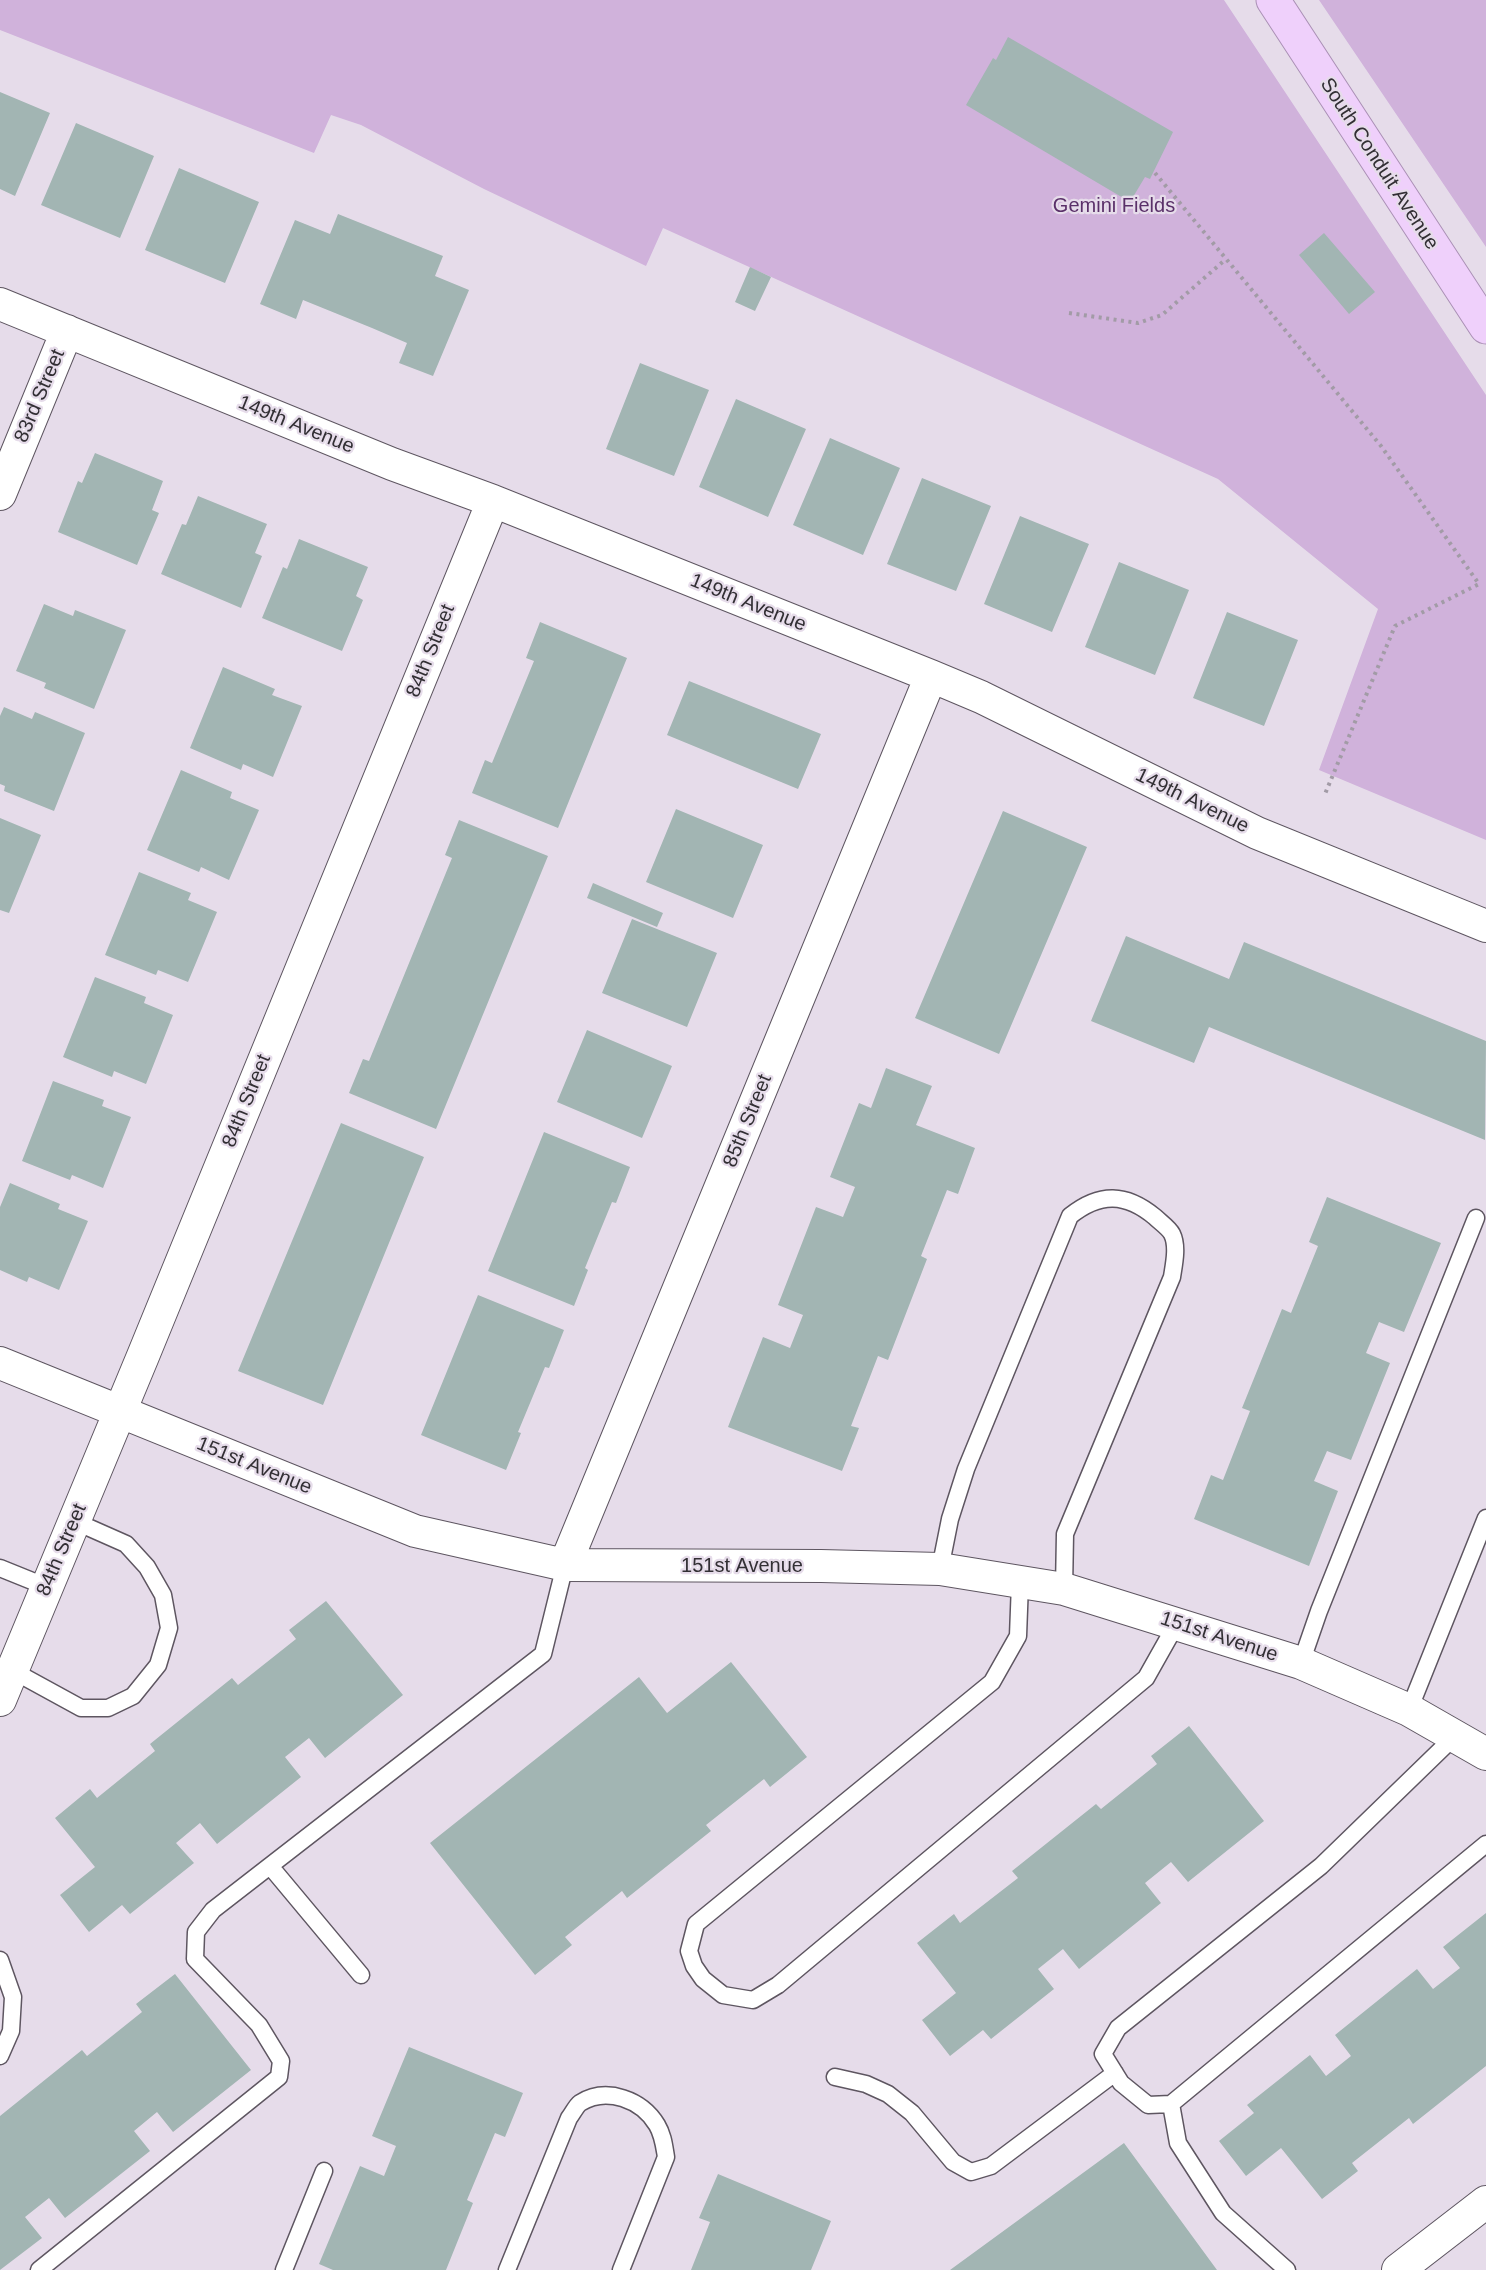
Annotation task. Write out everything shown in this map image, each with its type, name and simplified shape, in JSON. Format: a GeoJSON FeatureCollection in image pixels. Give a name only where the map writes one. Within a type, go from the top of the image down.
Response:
{"type":"FeatureCollection","features":[{"type":"Feature","properties":{"kind":"highway","name":"South Conduit Avenue"},"geometry":{"type":"LineString","coordinates":[[1273,0],[1486,327]]}},
{"type":"Feature","properties":{"kind":"street","name":"149th Avenue"},"geometry":{"type":"LineString","coordinates":[[0,304],[392,464],[493,501],[931,676],[981,697],[1257,833],[1486,926]]}},
{"type":"Feature","properties":{"kind":"street","name":"83rd Street"},"geometry":{"type":"LineString","coordinates":[[0,494],[67,331]]}},
{"type":"Feature","properties":{"kind":"street","name":"84th Street"},"geometry":{"type":"LineString","coordinates":[[0,1700],[6,1667],[47,1587],[493,501]]}},
{"type":"Feature","properties":{"kind":"street","name":"85th Street"},"geometry":{"type":"LineString","coordinates":[[565,1565],[931,676]]}},
{"type":"Feature","properties":{"kind":"street","name":"151st Avenue"},"geometry":{"type":"LineString","coordinates":[[0,1363],[415,1531],[565,1565],[940,1569],[1064,1589],[1301,1663],[1409,1710],[1486,1754]]}},
{"type":"Feature","properties":{"kind":"street"},"geometry":{"type":"LineString","coordinates":[[1398,2270],[1486,2202]]}},
{"type":"Feature","properties":{"kind":"lane"},"geometry":{"type":"LineString","coordinates":[[940,1569],[950,1519],[966,1469],[1071,1216],[1097,1199],[1124,1199],[1143,1207],[1172,1235],[1175,1253],[1172,1276],[1080,1493],[1065,1534],[1064,1589]]}},
{"type":"Feature","properties":{"kind":"lane"},"geometry":{"type":"LineString","coordinates":[[1301,1663],[1319,1611],[1476,1218]]}},
{"type":"Feature","properties":{"kind":"lane"},"geometry":{"type":"LineString","coordinates":[[1409,1710],[1486,1518]]}},
{"type":"Feature","properties":{"kind":"lane"},"geometry":{"type":"LineString","coordinates":[[6,1667],[81,1708],[108,1708],[133,1696],[158,1665],[169,1628],[163,1595],[147,1567],[126,1544],[74,1521]]}},
{"type":"Feature","properties":{"kind":"lane"},"geometry":{"type":"LineString","coordinates":[[39,2270],[279,2077],[281,2061],[259,2025],[195,1959],[196,1932],[213,1910],[543,1654],[565,1565]]}},
{"type":"Feature","properties":{"kind":"lane"},"geometry":{"type":"LineString","coordinates":[[0,1568],[47,1587]]}},
{"type":"Feature","properties":{"kind":"lane"},"geometry":{"type":"LineString","coordinates":[[1020,1583],[1018,1636],[992,1682],[696,1924],[689,1950],[694,1966],[703,1979],[723,1995],[753,2000],[778,1985],[1146,1678],[1176,1623]]}},
{"type":"Feature","properties":{"kind":"lane"},"geometry":{"type":"LineString","coordinates":[[1455,1736],[1321,1866],[1118,2028],[1102,2054],[1121,2083],[1148,2105],[1171,2104],[1486,1844]]}},
{"type":"Feature","properties":{"kind":"lane"},"geometry":{"type":"LineString","coordinates":[[270,1866],[361,1975]]}},
{"type":"Feature","properties":{"kind":"lane"},"geometry":{"type":"LineString","coordinates":[[0,1960],[13,1997],[10,2031],[0,2056]]}},
{"type":"Feature","properties":{"kind":"lane"},"geometry":{"type":"LineString","coordinates":[[835,2077],[866,2084],[888,2094],[912,2114],[953,2162],[971,2172],[991,2166],[1115,2073]]}},
{"type":"Feature","properties":{"kind":"lane"},"geometry":{"type":"LineString","coordinates":[[507,2270],[570,2118],[579,2103],[600,2095],[616,2096],[638,2104],[658,2126],[664,2139],[666,2157],[621,2270]]}},
{"type":"Feature","properties":{"kind":"lane"},"geometry":{"type":"LineString","coordinates":[[1171,2104],[1178,2143],[1223,2213],[1287,2270]]}},
{"type":"Feature","properties":{"kind":"lane"},"geometry":{"type":"LineString","coordinates":[[284,2270],[324,2171]]}},
{"type":"Feature","properties":{"kind":"path"},"geometry":{"type":"LineString","coordinates":[[1155,173],[1381,446],[1479,584],[1395,626],[1325,794]]}},
{"type":"Feature","properties":{"kind":"path"},"geometry":{"type":"LineString","coordinates":[[1069,313],[1138,324],[1162,315],[1226,259]]}},
{"type":"Feature","properties":{"kind":"green space","name":"Gemini Fields"},"geometry":{"type":"Polygon","coordinates":[[[0,0],[1224,0],[1486,395],[1486,840],[1319,770],[1378,609],[1218,479],[663,228],[646,266],[484,189],[361,125],[331,115],[314,153],[0,30],[0,0]]]}},
{"type":"Feature","properties":{"kind":"green space"},"geometry":{"type":"Polygon","coordinates":[[[1319,0],[1486,0],[1486,247],[1319,0]]]}},
{"type":"Feature","properties":{"kind":"building"},"geometry":{"type":"Polygon","coordinates":[[[1008,37],[1173,132],[1150,179],[1145,177],[1130,202],[966,105],[993,58],[996,60],[1008,37]]]}},
{"type":"Feature","properties":{"kind":"building"},"geometry":{"type":"Polygon","coordinates":[[[0,92],[50,113],[15,196],[0,189],[0,92]]]}},
{"type":"Feature","properties":{"kind":"building"},"geometry":{"type":"Polygon","coordinates":[[[76,123],[154,156],[120,238],[41,205],[76,123]]]}},
{"type":"Feature","properties":{"kind":"building"},"geometry":{"type":"Polygon","coordinates":[[[179,168],[259,202],[225,283],[145,250],[179,168]]]}},
{"type":"Feature","properties":{"kind":"building"},"geometry":{"type":"Polygon","coordinates":[[[338,214],[443,256],[435,276],[469,290],[433,376],[399,363],[407,343],[372,328],[303,300],[296,319],[260,304],[295,220],[330,234],[338,214]]]}},
{"type":"Feature","properties":{"kind":"building"},"geometry":{"type":"Polygon","coordinates":[[[1324,233],[1375,292],[1349,314],[1299,255],[1324,233]]]}},
{"type":"Feature","properties":{"kind":"building"},"geometry":{"type":"Polygon","coordinates":[[[750,267],[771,277],[755,311],[735,302],[750,267]]]}},
{"type":"Feature","properties":{"kind":"building"},"geometry":{"type":"Polygon","coordinates":[[[640,363],[709,390],[674,476],[606,449],[640,363]]]}},
{"type":"Feature","properties":{"kind":"building"},"geometry":{"type":"Polygon","coordinates":[[[736,399],[806,429],[768,517],[699,487],[736,399]]]}},
{"type":"Feature","properties":{"kind":"building"},"geometry":{"type":"Polygon","coordinates":[[[830,438],[900,468],[863,555],[793,525],[830,438]]]}},
{"type":"Feature","properties":{"kind":"building"},"geometry":{"type":"Polygon","coordinates":[[[95,453],[163,481],[152,510],[159,513],[137,565],[58,532],[78,481],[82,483],[95,453]]]}},
{"type":"Feature","properties":{"kind":"building"},"geometry":{"type":"Polygon","coordinates":[[[922,478],[991,506],[956,591],[887,564],[922,478]]]}},
{"type":"Feature","properties":{"kind":"building"},"geometry":{"type":"Polygon","coordinates":[[[198,496],[267,524],[255,553],[262,556],[241,608],[161,574],[182,524],[186,525],[198,496]]]}},
{"type":"Feature","properties":{"kind":"building"},"geometry":{"type":"Polygon","coordinates":[[[1020,516],[1089,544],[1052,632],[984,604],[1020,516]]]}},
{"type":"Feature","properties":{"kind":"building"},"geometry":{"type":"Polygon","coordinates":[[[299,539],[368,567],[356,596],[363,600],[342,651],[262,618],[283,567],[287,569],[299,539]]]}},
{"type":"Feature","properties":{"kind":"building"},"geometry":{"type":"Polygon","coordinates":[[[1119,562],[1189,590],[1155,675],[1085,647],[1119,562]]]}},
{"type":"Feature","properties":{"kind":"building"},"geometry":{"type":"Polygon","coordinates":[[[44,604],[73,616],[75,610],[126,630],[94,709],[44,688],[46,683],[16,671],[44,604]]]}},
{"type":"Feature","properties":{"kind":"building"},"geometry":{"type":"Polygon","coordinates":[[[1227,612],[1298,640],[1264,726],[1193,698],[1227,612]]]}},
{"type":"Feature","properties":{"kind":"building"},"geometry":{"type":"Polygon","coordinates":[[[540,622],[627,658],[558,828],[472,793],[485,760],[492,763],[534,661],[526,658],[540,622]]]}},
{"type":"Feature","properties":{"kind":"building"},"geometry":{"type":"Polygon","coordinates":[[[223,667],[275,689],[272,695],[302,706],[273,777],[243,764],[241,770],[190,748],[223,667]]]}},
{"type":"Feature","properties":{"kind":"building"},"geometry":{"type":"Polygon","coordinates":[[[689,681],[821,734],[798,789],[667,735],[689,681]]]}},
{"type":"Feature","properties":{"kind":"building"},"geometry":{"type":"Polygon","coordinates":[[[4,707],[32,719],[35,712],[85,733],[54,811],[4,791],[5,786],[0,784],[0,716],[4,707]]]}},
{"type":"Feature","properties":{"kind":"building"},"geometry":{"type":"Polygon","coordinates":[[[181,770],[232,792],[230,798],[259,810],[229,880],[201,867],[199,872],[147,850],[181,770]]]}},
{"type":"Feature","properties":{"kind":"building"},"geometry":{"type":"Polygon","coordinates":[[[676,809],[763,845],[733,918],[646,882],[676,809]]]}},
{"type":"Feature","properties":{"kind":"building"},"geometry":{"type":"Polygon","coordinates":[[[1003,811],[1087,847],[999,1054],[915,1018],[1003,811]]]}},
{"type":"Feature","properties":{"kind":"building"},"geometry":{"type":"Polygon","coordinates":[[[0,818],[41,835],[9,913],[0,910],[0,818]]]}},
{"type":"Feature","properties":{"kind":"building"},"geometry":{"type":"Polygon","coordinates":[[[459,820],[548,856],[436,1129],[349,1093],[363,1059],[369,1061],[452,858],[445,855],[459,820]]]}},
{"type":"Feature","properties":{"kind":"building"},"geometry":{"type":"Polygon","coordinates":[[[139,872],[191,893],[188,900],[217,912],[188,982],[158,970],[156,975],[105,955],[139,872]]]}},
{"type":"Feature","properties":{"kind":"building"},"geometry":{"type":"Polygon","coordinates":[[[593,883],[663,913],[657,927],[587,898],[593,883]]]}},
{"type":"Feature","properties":{"kind":"building"},"geometry":{"type":"Polygon","coordinates":[[[632,919],[717,953],[687,1027],[602,993],[632,919]]]}},
{"type":"Feature","properties":{"kind":"building"},"geometry":{"type":"Polygon","coordinates":[[[1126,936],[1229,979],[1244,942],[1486,1041],[1485,1140],[1209,1027],[1194,1063],[1091,1021],[1126,936]]]}},
{"type":"Feature","properties":{"kind":"building"},"geometry":{"type":"Polygon","coordinates":[[[95,977],[146,997],[144,1003],[173,1015],[146,1084],[114,1071],[112,1077],[63,1057],[95,977]]]}},
{"type":"Feature","properties":{"kind":"building"},"geometry":{"type":"Polygon","coordinates":[[[587,1030],[672,1066],[642,1138],[557,1102],[587,1030]]]}},
{"type":"Feature","properties":{"kind":"building"},"geometry":{"type":"Polygon","coordinates":[[[886,1068],[932,1086],[916,1125],[975,1148],[958,1194],[947,1190],[921,1256],[927,1259],[888,1360],[878,1356],[851,1426],[859,1428],[842,1471],[728,1427],[763,1337],[790,1348],[803,1315],[778,1305],[816,1207],[843,1217],[855,1187],[830,1177],[859,1103],[871,1108],[886,1068]]]}},
{"type":"Feature","properties":{"kind":"building"},"geometry":{"type":"Polygon","coordinates":[[[53,1081],[104,1100],[102,1106],[131,1117],[103,1188],[72,1175],[70,1180],[22,1161],[53,1081]]]}},
{"type":"Feature","properties":{"kind":"building"},"geometry":{"type":"Polygon","coordinates":[[[341,1123],[424,1157],[323,1405],[238,1371],[341,1123]]]}},
{"type":"Feature","properties":{"kind":"building"},"geometry":{"type":"Polygon","coordinates":[[[544,1132],[630,1167],[616,1203],[612,1202],[585,1268],[588,1270],[574,1306],[488,1271],[544,1132]]]}},
{"type":"Feature","properties":{"kind":"building"},"geometry":{"type":"Polygon","coordinates":[[[10,1183],[60,1204],[58,1209],[88,1221],[59,1290],[29,1277],[27,1282],[0,1270],[0,1207],[10,1183]]]}},
{"type":"Feature","properties":{"kind":"building"},"geometry":{"type":"Polygon","coordinates":[[[1327,1197],[1441,1243],[1404,1332],[1379,1322],[1366,1353],[1390,1363],[1351,1460],[1327,1451],[1314,1481],[1338,1491],[1309,1566],[1194,1519],[1211,1475],[1223,1480],[1250,1411],[1242,1408],[1282,1309],[1291,1313],[1318,1246],[1309,1242],[1327,1197]]]}},
{"type":"Feature","properties":{"kind":"building"},"geometry":{"type":"Polygon","coordinates":[[[478,1295],[564,1330],[549,1368],[545,1367],[518,1432],[521,1433],[506,1470],[421,1435],[478,1295]]]}},
{"type":"Feature","properties":{"kind":"building"},"geometry":{"type":"Polygon","coordinates":[[[326,1601],[403,1695],[325,1758],[309,1738],[285,1757],[301,1777],[217,1844],[200,1823],[176,1843],[194,1863],[130,1914],[122,1905],[89,1932],[60,1895],[95,1867],[55,1818],[90,1789],[97,1798],[155,1751],[150,1744],[232,1678],[238,1685],[296,1639],[289,1630],[326,1601]]]}},
{"type":"Feature","properties":{"kind":"building"},"geometry":{"type":"Polygon","coordinates":[[[731,1662],[807,1757],[770,1787],[764,1779],[706,1825],[711,1831],[627,1898],[622,1891],[565,1937],[572,1945],[535,1975],[430,1843],[639,1677],[667,1713],[731,1662]]]}},
{"type":"Feature","properties":{"kind":"building"},"geometry":{"type":"Polygon","coordinates":[[[1189,1726],[1264,1821],[1188,1882],[1171,1862],[1145,1883],[1161,1903],[1079,1969],[1063,1949],[1038,1969],[1054,1989],[991,2039],[983,2030],[950,2056],[922,2020],[956,1993],[917,1943],[954,1914],[960,1923],[1018,1878],[1012,1871],[1096,1804],[1101,1809],[1157,1764],[1151,1756],[1189,1726]]]}},
{"type":"Feature","properties":{"kind":"building"},"geometry":{"type":"Polygon","coordinates":[[[1486,1913],[1486,2066],[1413,2124],[1409,2118],[1352,2163],[1358,2171],[1322,2199],[1281,2148],[1246,2176],[1219,2141],[1254,2113],[1247,2105],[1310,2055],[1326,2076],[1351,2056],[1335,2035],[1417,1969],[1433,1989],[1460,1968],[1443,1947],[1486,1913]]]}},
{"type":"Feature","properties":{"kind":"building"},"geometry":{"type":"Polygon","coordinates":[[[175,1974],[251,2070],[173,2132],[157,2112],[134,2131],[150,2151],[65,2218],[49,2198],[25,2217],[42,2238],[0,2270],[0,2116],[82,2050],[87,2056],[142,2012],[136,2004],[175,1974]]]}},
{"type":"Feature","properties":{"kind":"building"},"geometry":{"type":"Polygon","coordinates":[[[409,2047],[523,2093],[505,2137],[495,2133],[467,2200],[473,2203],[446,2270],[333,2270],[319,2264],[360,2166],[384,2176],[396,2146],[372,2136],[409,2047]]]}},
{"type":"Feature","properties":{"kind":"building"},"geometry":{"type":"Polygon","coordinates":[[[1124,2143],[1217,2270],[950,2270],[1124,2143]]]}},
{"type":"Feature","properties":{"kind":"building"},"geometry":{"type":"Polygon","coordinates":[[[718,2174],[831,2221],[811,2270],[691,2270],[710,2222],[699,2218],[718,2174]]]}}]}
